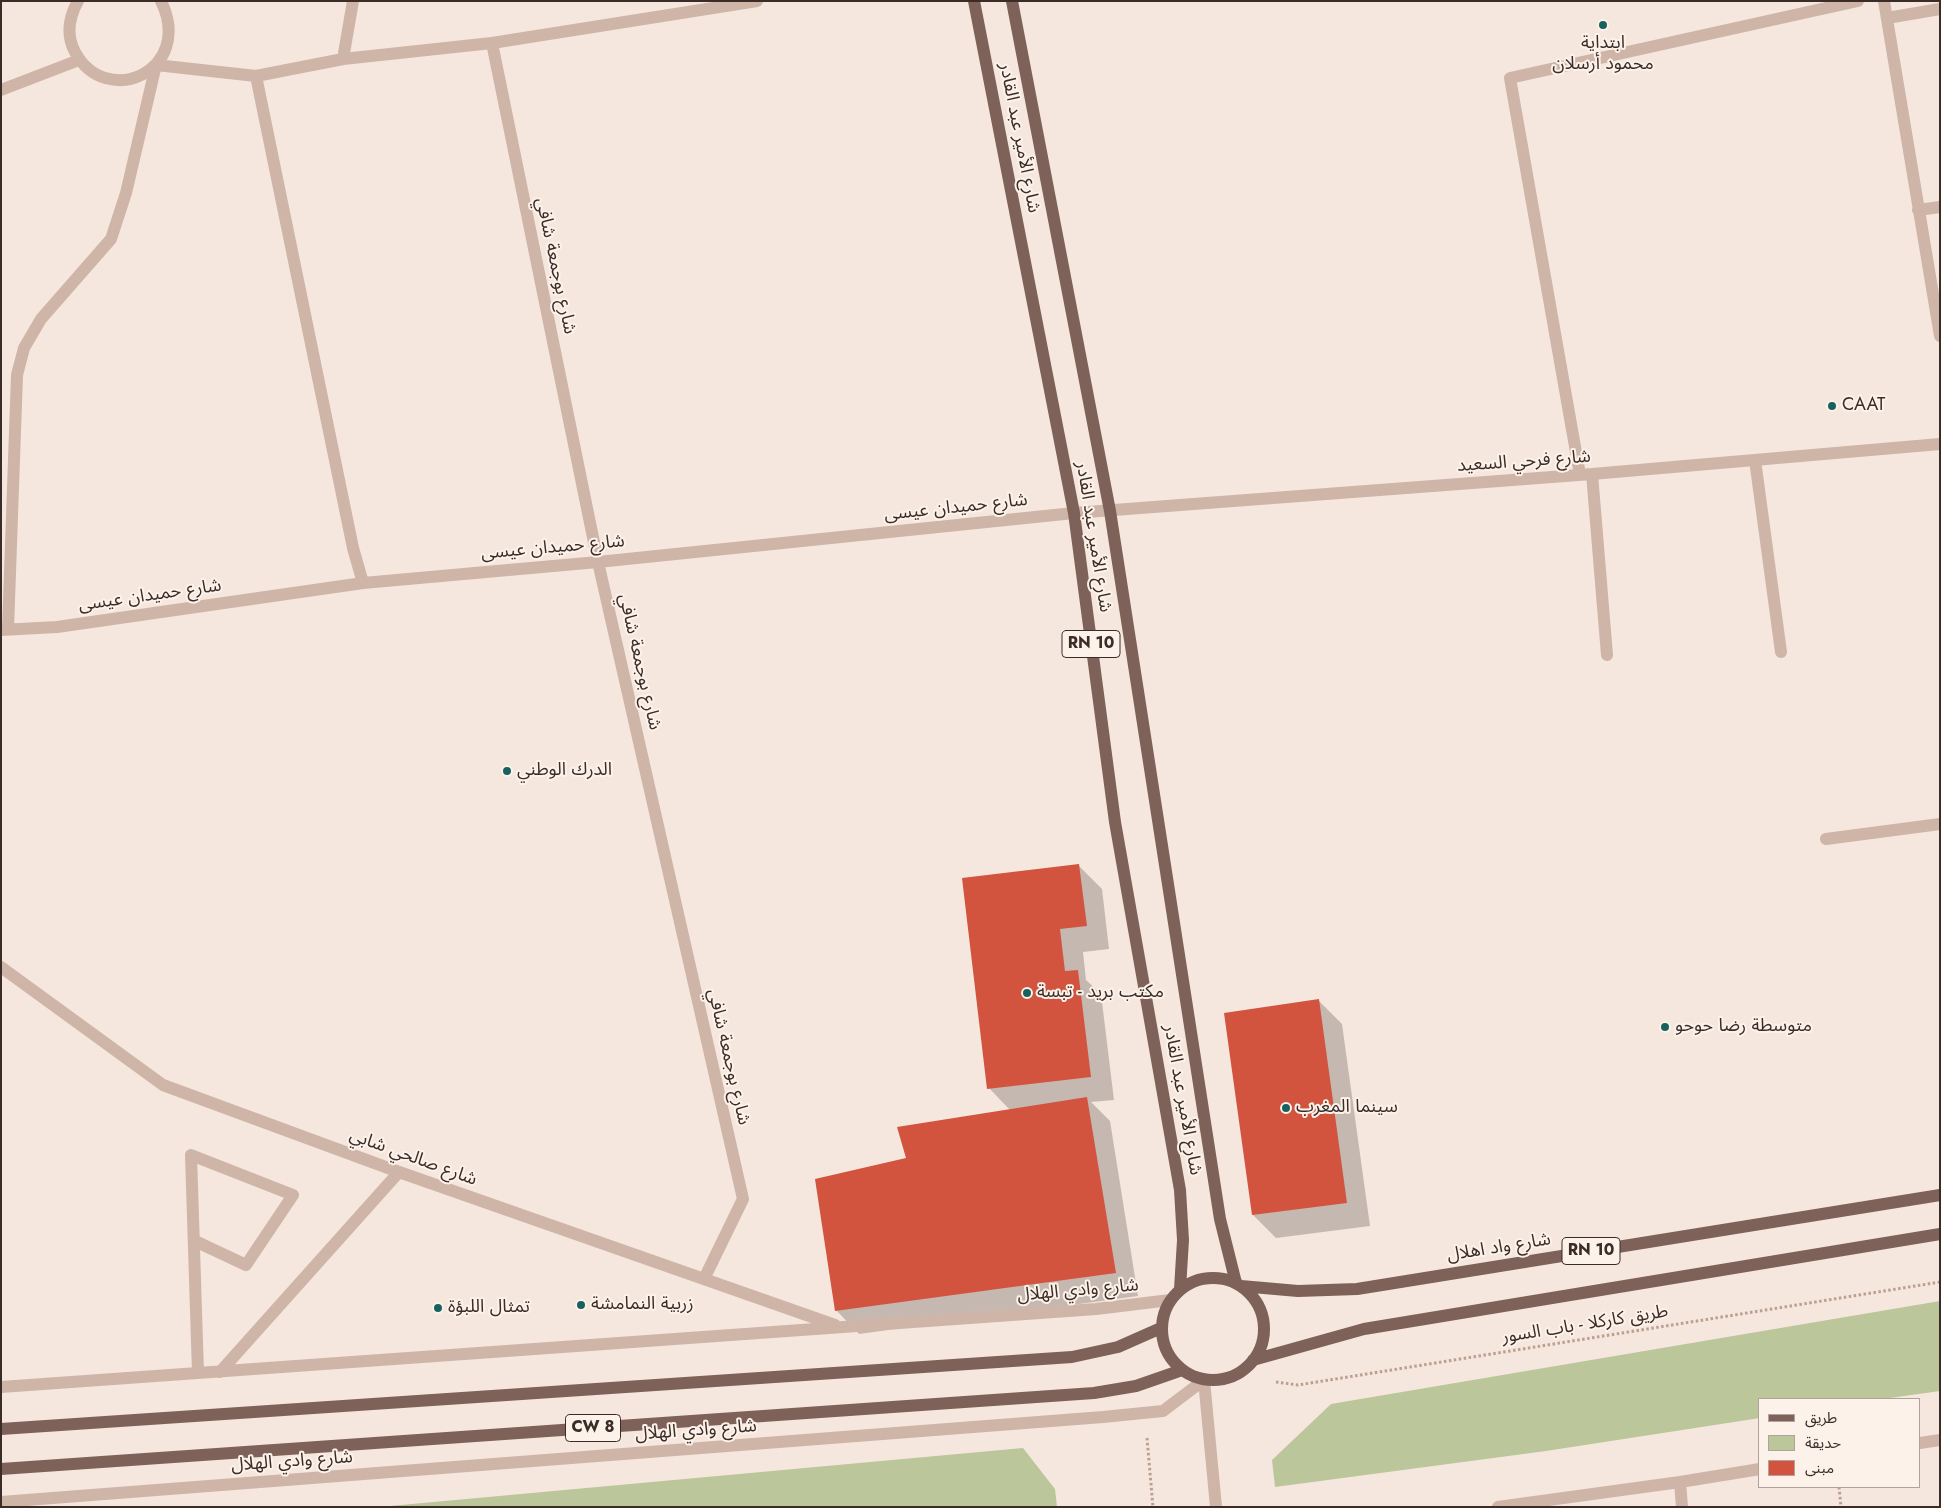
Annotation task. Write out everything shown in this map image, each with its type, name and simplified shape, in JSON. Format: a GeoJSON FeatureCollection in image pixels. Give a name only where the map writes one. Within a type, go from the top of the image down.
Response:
{"type":"FeatureCollection","features":[{"type":"Feature","properties":{"kind":"main road","name":"شارع الأمير عبد القادر"},"geometry":{"type":"LineString","coordinates":[[974,1],[1074,513],[1115,822],[1180,1190],[1183,1240],[1180,1289]]}},
{"type":"Feature","properties":{"kind":"main road","name":"شارع الأمير عبد القادر"},"geometry":{"type":"LineString","coordinates":[[1012,1],[1110,511],[1220,1219],[1238,1285]]}},
{"type":"Feature","properties":{"kind":"main road","name":"شارع واد اهلال"},"geometry":{"type":"LineString","coordinates":[[1238,1285],[1298,1291],[1357,1289],[1940,1196]]}},
{"type":"Feature","properties":{"kind":"main road","name":"RN 10"},"geometry":{"type":"LineString","coordinates":[[1254,1360],[1364,1328],[1940,1234]]}},
{"type":"Feature","properties":{"kind":"main road"},"geometry":{"type":"LineString","coordinates":[[1207,1277],[1222,1278],[1238,1285],[1254,1297],[1261,1312],[1264,1328],[1262,1345],[1254,1360],[1234,1376],[1219,1380],[1204,1380],[1192,1376],[1182,1370],[1171,1358],[1164,1344],[1161,1328],[1163,1313],[1170,1300],[1180,1289],[1192,1281],[1207,1277]]}},
{"type":"Feature","properties":{"kind":"main road","name":"CW 8"},"geometry":{"type":"LineString","coordinates":[[1,1429],[1072,1357],[1118,1347],[1161,1328]]}},
{"type":"Feature","properties":{"kind":"main road","name":"شارع وادي الهلال"},"geometry":{"type":"LineString","coordinates":[[1,1469],[1094,1393],[1136,1386],[1182,1370]]}},
{"type":"Feature","properties":{"kind":"street"},"geometry":{"type":"LineString","coordinates":[[78,1],[72,11],[69,28],[71,45],[79,60],[92,72],[108,79],[126,80],[142,75],[156,65],[164,54],[170,27],[168,7],[161,1]]}},
{"type":"Feature","properties":{"kind":"street"},"geometry":{"type":"LineString","coordinates":[[343,59],[353,1]]}},
{"type":"Feature","properties":{"kind":"street"},"geometry":{"type":"LineString","coordinates":[[156,65],[256,76],[343,59],[492,43],[757,1]]}},
{"type":"Feature","properties":{"kind":"street"},"geometry":{"type":"LineString","coordinates":[[1607,655],[1586,475],[1510,78],[1858,1]]}},
{"type":"Feature","properties":{"kind":"street"},"geometry":{"type":"LineString","coordinates":[[1884,1],[1940,336]]}},
{"type":"Feature","properties":{"kind":"street"},"geometry":{"type":"LineString","coordinates":[[1887,18],[1940,10]]}},
{"type":"Feature","properties":{"kind":"street","name":"شارع بوجمعة شافي"},"geometry":{"type":"LineString","coordinates":[[492,43],[598,562],[743,1199],[704,1280]]}},
{"type":"Feature","properties":{"kind":"street"},"geometry":{"type":"LineString","coordinates":[[1,90],[79,60]]}},
{"type":"Feature","properties":{"kind":"street"},"geometry":{"type":"LineString","coordinates":[[5,629],[18,375],[24,348],[41,319],[111,239],[126,193],[156,65]]}},
{"type":"Feature","properties":{"kind":"street"},"geometry":{"type":"LineString","coordinates":[[256,76],[353,548],[363,583]]}},
{"type":"Feature","properties":{"kind":"street"},"geometry":{"type":"LineString","coordinates":[[1918,210],[1940,207]]}},
{"type":"Feature","properties":{"kind":"street","name":"شارع فرحي السعيد"},"geometry":{"type":"LineString","coordinates":[[1110,511],[1586,475],[1940,444]]}},
{"type":"Feature","properties":{"kind":"street"},"geometry":{"type":"LineString","coordinates":[[1755,460],[1781,652]]}},
{"type":"Feature","properties":{"kind":"street","name":"شارع حميدان عيسى"},"geometry":{"type":"LineString","coordinates":[[5,629],[57,627],[363,583],[598,562],[1074,513],[1110,511]]}},
{"type":"Feature","properties":{"kind":"street"},"geometry":{"type":"LineString","coordinates":[[1826,839],[1940,824]]}},
{"type":"Feature","properties":{"kind":"street","name":"شارع صالحي شابي"},"geometry":{"type":"LineString","coordinates":[[1,967],[163,1085],[398,1172],[840,1327]]}},
{"type":"Feature","properties":{"kind":"street"},"geometry":{"type":"LineString","coordinates":[[194,1241],[246,1265],[293,1195],[191,1154],[198,1373]]}},
{"type":"Feature","properties":{"kind":"street"},"geometry":{"type":"LineString","coordinates":[[220,1372],[398,1172]]}},
{"type":"Feature","properties":{"kind":"street","name":"شارع وادي الهلال"},"geometry":{"type":"LineString","coordinates":[[1,1387],[1096,1309],[1170,1300]]}},
{"type":"Feature","properties":{"kind":"street"},"geometry":{"type":"LineString","coordinates":[[1204,1380],[1216,1507]]}},
{"type":"Feature","properties":{"kind":"street","name":"شارع وادي الهلال"},"geometry":{"type":"LineString","coordinates":[[1,1502],[1144,1413],[1163,1411],[1204,1380]]}},
{"type":"Feature","properties":{"kind":"street"},"geometry":{"type":"LineString","coordinates":[[1921,1443],[1940,1440]]}},
{"type":"Feature","properties":{"kind":"street"},"geometry":{"type":"LineString","coordinates":[[1498,1507],[1758,1469]]}},
{"type":"Feature","properties":{"kind":"street"},"geometry":{"type":"LineString","coordinates":[[1680,1482],[1682,1507]]}},
{"type":"Feature","properties":{"kind":"path","name":"طريق كاركلا - باب السور"},"geometry":{"type":"LineString","coordinates":[[1234,1376],[1298,1385],[1940,1282]]}},
{"type":"Feature","properties":{"kind":"path"},"geometry":{"type":"LineString","coordinates":[[1144,1413],[1153,1507]]}},
{"type":"Feature","properties":{"kind":"path"},"geometry":{"type":"LineString","coordinates":[[1840,1488],[1841,1507]]}},
{"type":"Feature","properties":{"kind":"green space"},"geometry":{"type":"Polygon","coordinates":[[[1940,1301],[1940,1391],[1890,1398],[1758,1398],[1758,1418],[1546,1451],[1275,1487],[1272,1460],[1331,1404],[1940,1301]]]}},
{"type":"Feature","properties":{"kind":"green space"},"geometry":{"type":"Polygon","coordinates":[[[1023,1448],[1055,1489],[1057,1507],[379,1507],[1023,1448]]]}},
{"type":"Feature","properties":{"kind":"building"},"geometry":{"type":"Polygon","coordinates":[[[1079,864],[1087,926],[1060,929],[1065,971],[1078,970],[1091,1077],[987,1089],[962,878],[1079,864]]]}},
{"type":"Feature","properties":{"kind":"building","name":"سينما المغرب"},"geometry":{"type":"Polygon","coordinates":[[[1319,999],[1347,1203],[1252,1215],[1224,1013],[1319,999]]]}},
{"type":"Feature","properties":{"kind":"building"},"geometry":{"type":"Polygon","coordinates":[[[1087,1097],[1116,1273],[835,1311],[815,1179],[906,1158],[897,1127],[1087,1097]]]}},
{"type":"Feature","properties":{"kind":"place","name":"ابتداية محمود أرسلان"},"geometry":{"type":"Point","coordinates":[1603,25]}},
{"type":"Feature","properties":{"kind":"place","name":"CAAT"},"geometry":{"type":"Point","coordinates":[1832,406]}},
{"type":"Feature","properties":{"kind":"place","name":"الدرك الوطني"},"geometry":{"type":"Point","coordinates":[507,771]}},
{"type":"Feature","properties":{"kind":"place","name":"مكتب بريد - تبسة"},"geometry":{"type":"Point","coordinates":[1027,993]}},
{"type":"Feature","properties":{"kind":"place","name":"متوسطة رضا حوحو"},"geometry":{"type":"Point","coordinates":[1665,1027]}},
{"type":"Feature","properties":{"kind":"place","name":"سينما المغرب"},"geometry":{"type":"Point","coordinates":[1286,1108]}},
{"type":"Feature","properties":{"kind":"place","name":"زربية النمامشة"},"geometry":{"type":"Point","coordinates":[581,1305]}},
{"type":"Feature","properties":{"kind":"place","name":"تمثال اللبؤة"},"geometry":{"type":"Point","coordinates":[438,1308]}}]}
